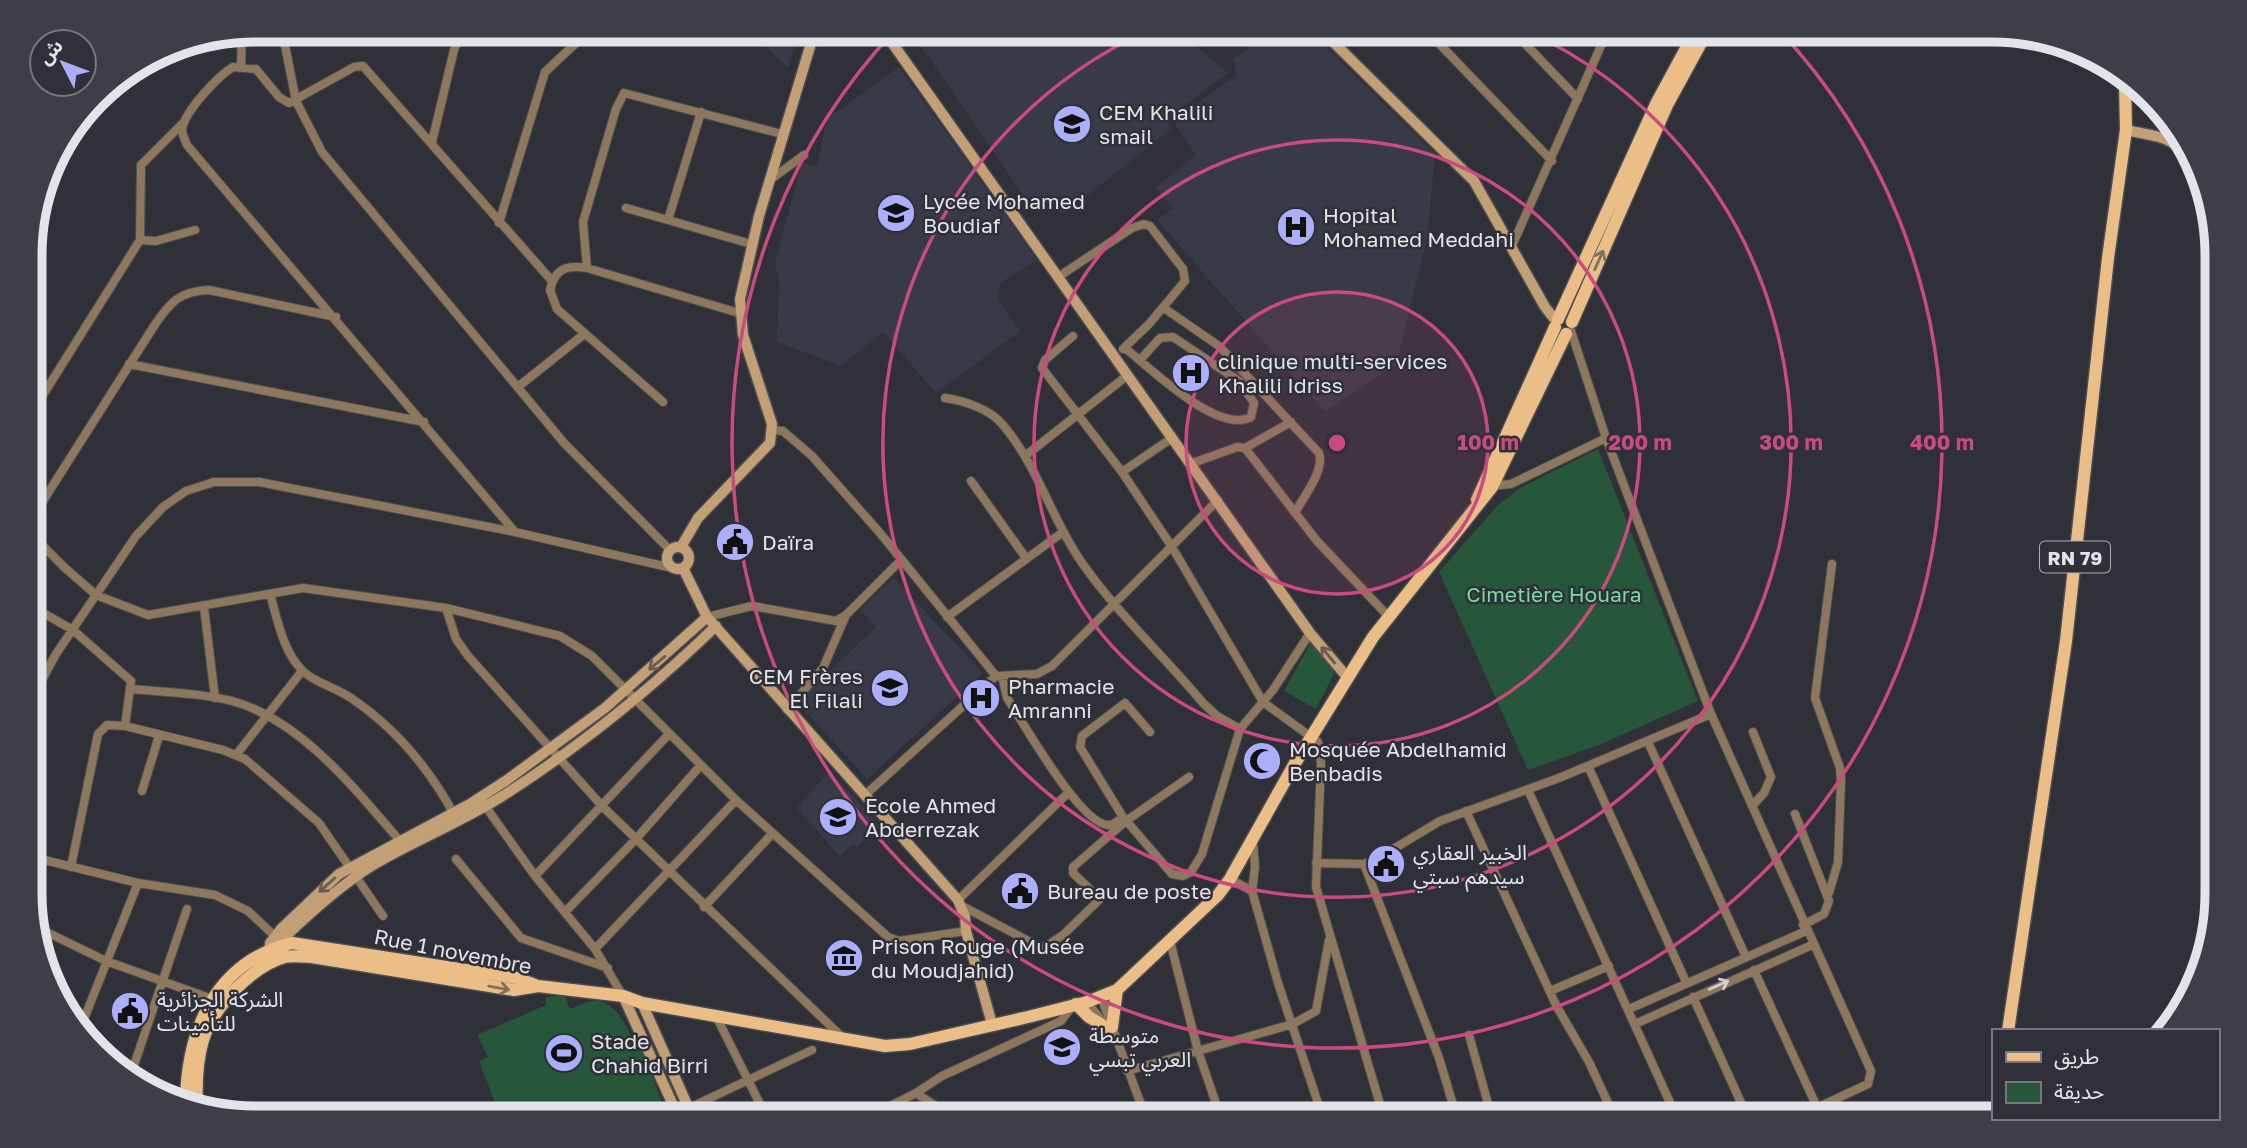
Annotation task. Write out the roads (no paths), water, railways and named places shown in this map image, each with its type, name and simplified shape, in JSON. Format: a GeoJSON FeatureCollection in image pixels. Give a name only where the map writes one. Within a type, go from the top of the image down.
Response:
{"type":"FeatureCollection","features":[{"type":"Feature","properties":{"kind":"main road"},"geometry":{"type":"LineString","coordinates":[[811,42],[751,244],[739,313],[743,335],[772,430],[767,449],[698,518],[667,558],[678,568],[711,622],[960,903],[992,1024]]}},
{"type":"Feature","properties":{"kind":"main road"},"geometry":{"type":"LineString","coordinates":[[892,42],[1310,633],[1347,677]]}},
{"type":"Feature","properties":{"kind":"main road"},"geometry":{"type":"LineString","coordinates":[[1334,42],[1474,181],[1545,307],[1563,326]]}},
{"type":"Feature","properties":{"kind":"main road"},"geometry":{"type":"LineString","coordinates":[[1563,326],[1685,42]]}},
{"type":"Feature","properties":{"kind":"main road"},"geometry":{"type":"LineString","coordinates":[[1563,326],[1667,105],[1701,42]]}},
{"type":"Feature","properties":{"kind":"main road","name":"RN 79"},"geometry":{"type":"LineString","coordinates":[[2008,1029],[2066,641],[2108,258],[2126,130],[2125,89]]}},
{"type":"Feature","properties":{"kind":"main road"},"geometry":{"type":"LineString","coordinates":[[2126,130],[2172,142]]}},
{"type":"Feature","properties":{"kind":"main road","name":"Rue 1 novembre"},"geometry":{"type":"LineString","coordinates":[[276,950],[308,945],[517,978],[538,986],[623,996],[642,1003],[715,1014],[845,1040],[897,1046],[1078,1004],[1117,990],[1170,941],[1230,879],[1347,677],[1389,617],[1475,507],[1563,326]]}},
{"type":"Feature","properties":{"kind":"main road"},"geometry":{"type":"LineString","coordinates":[[676,549],[689,555],[678,568]]}},
{"type":"Feature","properties":{"kind":"main road"},"geometry":{"type":"LineString","coordinates":[[186,1094],[188,1059],[208,1017],[242,970],[276,950],[321,891],[483,802],[554,753],[628,695],[667,672],[711,622]]}},
{"type":"Feature","properties":{"kind":"main road"},"geometry":{"type":"LineString","coordinates":[[353,872],[400,841],[456,817]]}},
{"type":"Feature","properties":{"kind":"main road"},"geometry":{"type":"LineString","coordinates":[[1078,1004],[1088,1017],[1110,1030],[1117,990]]}},
{"type":"Feature","properties":{"kind":"main road"},"geometry":{"type":"LineString","coordinates":[[623,996],[673,1106]]}},
{"type":"Feature","properties":{"kind":"main road"},"geometry":{"type":"LineString","coordinates":[[642,1003],[688,1106]]}},
{"type":"Feature","properties":{"kind":"main road"},"geometry":{"type":"LineString","coordinates":[[198,1098],[202,1043],[208,1017]]}},
{"type":"Feature","properties":{"kind":"street"},"geometry":{"type":"LineString","coordinates":[[241,66],[242,42]]}},
{"type":"Feature","properties":{"kind":"street"},"geometry":{"type":"LineString","coordinates":[[285,42],[296,100],[322,152],[375,220],[519,386],[564,443],[676,549]]}},
{"type":"Feature","properties":{"kind":"street"},"geometry":{"type":"LineString","coordinates":[[432,142],[457,42]]}},
{"type":"Feature","properties":{"kind":"street"},"geometry":{"type":"LineString","coordinates":[[499,223],[545,72],[575,42]]}},
{"type":"Feature","properties":{"kind":"street"},"geometry":{"type":"LineString","coordinates":[[1438,42],[1552,161]]}},
{"type":"Feature","properties":{"kind":"street"},"geometry":{"type":"LineString","coordinates":[[1523,42],[1578,99]]}},
{"type":"Feature","properties":{"kind":"street"},"geometry":{"type":"LineString","coordinates":[[1511,248],[1552,161],[1601,42]]}},
{"type":"Feature","properties":{"kind":"street"},"geometry":{"type":"LineString","coordinates":[[42,397],[140,240],[139,168],[144,159],[186,120],[216,80],[233,67],[256,69],[279,97],[289,103],[341,73],[363,66],[552,281]]}},
{"type":"Feature","properties":{"kind":"street"},"geometry":{"type":"LineString","coordinates":[[587,268],[583,222],[621,97],[629,92],[782,134]]}},
{"type":"Feature","properties":{"kind":"street"},"geometry":{"type":"LineString","coordinates":[[668,220],[701,112]]}},
{"type":"Feature","properties":{"kind":"street"},"geometry":{"type":"LineString","coordinates":[[186,120],[182,129],[187,145],[336,317],[515,532]]}},
{"type":"Feature","properties":{"kind":"street"},"geometry":{"type":"LineString","coordinates":[[770,180],[804,155]]}},
{"type":"Feature","properties":{"kind":"street"},"geometry":{"type":"LineString","coordinates":[[626,208],[751,244]]}},
{"type":"Feature","properties":{"kind":"street"},"geometry":{"type":"LineString","coordinates":[[1058,277],[1132,229],[1147,224],[1185,274],[1185,281],[1164,308],[1125,348],[1114,355]]}},
{"type":"Feature","properties":{"kind":"street"},"geometry":{"type":"LineString","coordinates":[[140,240],[156,241],[195,230]]}},
{"type":"Feature","properties":{"kind":"street"},"geometry":{"type":"LineString","coordinates":[[663,402],[583,335],[557,309],[551,298],[552,281],[567,266],[587,268],[739,313]]}},
{"type":"Feature","properties":{"kind":"street"},"geometry":{"type":"LineString","coordinates":[[42,501],[129,364],[176,297],[192,291],[209,290],[336,317]]}},
{"type":"Feature","properties":{"kind":"street"},"geometry":{"type":"LineString","coordinates":[[1164,308],[1220,346],[1319,453],[1321,461],[1295,513]]}},
{"type":"Feature","properties":{"kind":"street"},"geometry":{"type":"LineString","coordinates":[[1563,326],[1711,714],[1812,944],[1869,1065],[1871,1076],[1868,1084],[1824,1106]]}},
{"type":"Feature","properties":{"kind":"street"},"geometry":{"type":"LineString","coordinates":[[519,386],[583,335]]}},
{"type":"Feature","properties":{"kind":"street"},"geometry":{"type":"LineString","coordinates":[[1073,336],[1045,359],[1042,368],[1122,472],[1172,547],[1263,702],[1318,741],[1321,763],[1317,887],[1329,937],[1380,1106]]}},
{"type":"Feature","properties":{"kind":"street"},"geometry":{"type":"LineString","coordinates":[[1125,348],[1174,389],[1207,411],[1238,421],[1251,417],[1254,403],[1238,381],[1173,337],[1160,338],[1140,360]]}},
{"type":"Feature","properties":{"kind":"street"},"geometry":{"type":"LineString","coordinates":[[129,364],[424,422]]}},
{"type":"Feature","properties":{"kind":"street"},"geometry":{"type":"LineString","coordinates":[[1025,456],[1128,374]]}},
{"type":"Feature","properties":{"kind":"street"},"geometry":{"type":"LineString","coordinates":[[42,382],[48,387]]}},
{"type":"Feature","properties":{"kind":"street"},"geometry":{"type":"LineString","coordinates":[[946,398],[965,402],[998,419],[1025,456],[1063,532],[1091,575],[1203,703],[1217,716],[1240,729]]}},
{"type":"Feature","properties":{"kind":"street"},"geometry":{"type":"LineString","coordinates":[[1245,448],[1291,422]]}},
{"type":"Feature","properties":{"kind":"street"},"geometry":{"type":"LineString","coordinates":[[772,430],[783,431],[812,456],[999,676],[1007,698],[1081,808],[1104,824],[1114,824],[1189,777]]}},
{"type":"Feature","properties":{"kind":"street"},"geometry":{"type":"LineString","coordinates":[[1122,472],[1172,438]]}},
{"type":"Feature","properties":{"kind":"street"},"geometry":{"type":"LineString","coordinates":[[1488,485],[1511,484],[1606,438]]}},
{"type":"Feature","properties":{"kind":"street"},"geometry":{"type":"LineString","coordinates":[[1190,464],[1237,446],[1245,448],[1348,576],[1389,617]]}},
{"type":"Feature","properties":{"kind":"street"},"geometry":{"type":"LineString","coordinates":[[971,481],[1027,558]]}},
{"type":"Feature","properties":{"kind":"street"},"geometry":{"type":"LineString","coordinates":[[42,682],[96,594],[136,536],[163,507],[186,491],[214,482],[259,482],[515,532],[678,568]]}},
{"type":"Feature","properties":{"kind":"street"},"geometry":{"type":"LineString","coordinates":[[864,796],[999,676],[1044,672],[1218,500]]}},
{"type":"Feature","properties":{"kind":"street"},"geometry":{"type":"LineString","coordinates":[[947,617],[1063,532]]}},
{"type":"Feature","properties":{"kind":"street"},"geometry":{"type":"LineString","coordinates":[[42,546],[96,594],[148,615],[303,588],[446,608],[560,636],[592,656],[700,766],[888,937],[899,941],[966,931]]}},
{"type":"Feature","properties":{"kind":"street"},"geometry":{"type":"LineString","coordinates":[[787,710],[822,668],[846,615],[901,560]]}},
{"type":"Feature","properties":{"kind":"street"},"geometry":{"type":"LineString","coordinates":[[1629,1009],[1805,928],[1826,911],[1838,862],[1841,781],[1840,768],[1815,698],[1815,689],[1832,564]]}},
{"type":"Feature","properties":{"kind":"street"},"geometry":{"type":"LineString","coordinates":[[270,594],[287,646],[302,671],[349,696],[401,739],[429,771],[456,817]]}},
{"type":"Feature","properties":{"kind":"street"},"geometry":{"type":"LineString","coordinates":[[711,622],[729,610],[752,606],[832,621],[846,615]]}},
{"type":"Feature","properties":{"kind":"street"},"geometry":{"type":"LineString","coordinates":[[204,607],[215,698]]}},
{"type":"Feature","properties":{"kind":"street"},"geometry":{"type":"LineString","coordinates":[[446,608],[456,639],[468,656],[602,806],[704,908],[845,1040]]}},
{"type":"Feature","properties":{"kind":"street"},"geometry":{"type":"LineString","coordinates":[[42,613],[73,631],[128,678],[131,688],[125,726]]}},
{"type":"Feature","properties":{"kind":"street"},"geometry":{"type":"LineString","coordinates":[[1150,732],[1125,703],[1080,741],[1080,747],[1125,819],[1177,877],[1191,872],[1202,854],[1240,729],[1263,702],[1310,633]]}},
{"type":"Feature","properties":{"kind":"street"},"geometry":{"type":"LineString","coordinates":[[236,754],[302,671]]}},
{"type":"Feature","properties":{"kind":"street"},"geometry":{"type":"LineString","coordinates":[[131,688],[215,698],[267,715],[302,740],[344,778],[400,841]]}},
{"type":"Feature","properties":{"kind":"street"},"geometry":{"type":"LineString","coordinates":[[1316,863],[1364,863],[1386,854],[1440,821],[1528,790],[1711,714]]}},
{"type":"Feature","properties":{"kind":"street"},"geometry":{"type":"LineString","coordinates":[[71,867],[98,734],[107,725],[125,726],[236,754],[264,774],[319,823],[383,916]]}},
{"type":"Feature","properties":{"kind":"street"},"geometry":{"type":"LineString","coordinates":[[1752,806],[1764,793],[1771,777],[1753,732]]}},
{"type":"Feature","properties":{"kind":"street"},"geometry":{"type":"LineString","coordinates":[[536,876],[669,734]]}},
{"type":"Feature","properties":{"kind":"street"},"geometry":{"type":"LineString","coordinates":[[142,792],[159,736]]}},
{"type":"Feature","properties":{"kind":"street"},"geometry":{"type":"LineString","coordinates":[[1647,742],[1746,957]]}},
{"type":"Feature","properties":{"kind":"street"},"geometry":{"type":"LineString","coordinates":[[565,912],[636,839],[700,766]]}},
{"type":"Feature","properties":{"kind":"street"},"geometry":{"type":"LineString","coordinates":[[1588,766],[1686,982]]}},
{"type":"Feature","properties":{"kind":"street"},"geometry":{"type":"LineString","coordinates":[[1528,790],[1672,1106]]}},
{"type":"Feature","properties":{"kind":"street"},"geometry":{"type":"LineString","coordinates":[[1069,792],[960,903],[1038,946],[1051,944],[1100,900],[1073,873],[1073,867],[1125,819]]}},
{"type":"Feature","properties":{"kind":"street"},"geometry":{"type":"LineString","coordinates":[[595,949],[736,800]]}},
{"type":"Feature","properties":{"kind":"street"},"geometry":{"type":"LineString","coordinates":[[483,802],[536,876],[595,949],[623,996]]}},
{"type":"Feature","properties":{"kind":"street"},"geometry":{"type":"LineString","coordinates":[[1466,811],[1550,992],[1609,1106]]}},
{"type":"Feature","properties":{"kind":"street"},"geometry":{"type":"LineString","coordinates":[[1795,814],[1829,893]]}},
{"type":"Feature","properties":{"kind":"street"},"geometry":{"type":"LineString","coordinates":[[704,908],[772,834]]}},
{"type":"Feature","properties":{"kind":"street"},"geometry":{"type":"LineString","coordinates":[[1253,841],[1255,867],[1252,891],[1278,983],[1319,1106]]}},
{"type":"Feature","properties":{"kind":"street"},"geometry":{"type":"LineString","coordinates":[[456,859],[521,938],[608,968]]}},
{"type":"Feature","properties":{"kind":"street"},"geometry":{"type":"LineString","coordinates":[[42,860],[138,883],[172,886],[215,895],[248,911],[276,950]]}},
{"type":"Feature","properties":{"kind":"street"},"geometry":{"type":"LineString","coordinates":[[1364,863],[1436,1047],[1453,1106]]}},
{"type":"Feature","properties":{"kind":"street"},"geometry":{"type":"LineString","coordinates":[[1230,879],[1252,891]]}},
{"type":"Feature","properties":{"kind":"street"},"geometry":{"type":"LineString","coordinates":[[84,1019],[138,883]]}},
{"type":"Feature","properties":{"kind":"street"},"geometry":{"type":"LineString","coordinates":[[133,1067],[187,909]]}},
{"type":"Feature","properties":{"kind":"street"},"geometry":{"type":"LineString","coordinates":[[46,932],[106,961],[218,1002]]}},
{"type":"Feature","properties":{"kind":"street"},"geometry":{"type":"LineString","coordinates":[[1127,1070],[1293,1024],[1316,1010],[1329,937]]}},
{"type":"Feature","properties":{"kind":"street"},"geometry":{"type":"LineString","coordinates":[[1170,941],[1198,1051],[1217,1106]]}},
{"type":"Feature","properties":{"kind":"street"},"geometry":{"type":"LineString","coordinates":[[1635,1024],[1812,944]]}},
{"type":"Feature","properties":{"kind":"street"},"geometry":{"type":"LineString","coordinates":[[1550,992],[1609,966]]}},
{"type":"Feature","properties":{"kind":"street"},"geometry":{"type":"LineString","coordinates":[[1754,970],[1817,1106]]}},
{"type":"Feature","properties":{"kind":"street"},"geometry":{"type":"LineString","coordinates":[[615,979],[642,1003]]}},
{"type":"Feature","properties":{"kind":"street"},"geometry":{"type":"LineString","coordinates":[[1101,997],[1110,1030],[1141,1106]]}},
{"type":"Feature","properties":{"kind":"street"},"geometry":{"type":"LineString","coordinates":[[1693,997],[1743,1106]]}},
{"type":"Feature","properties":{"kind":"street"},"geometry":{"type":"LineString","coordinates":[[890,1106],[942,1076],[1061,1021],[1078,1004]]}},
{"type":"Feature","properties":{"kind":"street"},"geometry":{"type":"LineString","coordinates":[[715,1014],[761,1106]]}},
{"type":"Feature","properties":{"kind":"street"},"geometry":{"type":"LineString","coordinates":[[1469,1035],[1489,1106]]}},
{"type":"Feature","properties":{"kind":"street"},"geometry":{"type":"LineString","coordinates":[[703,1106],[749,1079],[812,1050]]}},
{"type":"Feature","properties":{"kind":"street"},"geometry":{"type":"LineString","coordinates":[[916,1093],[936,1106]]}},
{"type":"Feature","properties":{"kind":"place","name":"CEM Khalili smail"},"geometry":{"type":"Point","coordinates":[1072,124]}},
{"type":"Feature","properties":{"kind":"place","name":"Lycée Mohamed Boudiaf"},"geometry":{"type":"Point","coordinates":[896,213]}},
{"type":"Feature","properties":{"kind":"place","name":"Hopital Mohamed Meddahi"},"geometry":{"type":"Point","coordinates":[1296,227]}},
{"type":"Feature","properties":{"kind":"place","name":"clinique multi-services Khalili Idriss"},"geometry":{"type":"Point","coordinates":[1191,373]}},
{"type":"Feature","properties":{"kind":"place","name":"Daïra"},"geometry":{"type":"Point","coordinates":[735,542]}},
{"type":"Feature","properties":{"kind":"place","name":"CEM Frères El Filali"},"geometry":{"type":"Point","coordinates":[890,688]}},
{"type":"Feature","properties":{"kind":"place","name":"Pharmacie Amranni"},"geometry":{"type":"Point","coordinates":[981,698]}},
{"type":"Feature","properties":{"kind":"place","name":"Mosquée Abdelhamid Benbadis"},"geometry":{"type":"Point","coordinates":[1262,761]}},
{"type":"Feature","properties":{"kind":"place","name":"Ecole Ahmed Abderrezak"},"geometry":{"type":"Point","coordinates":[838,817]}},
{"type":"Feature","properties":{"kind":"place","name":"الخبير العقاري سيدهم سبتي"},"geometry":{"type":"Point","coordinates":[1386,864]}},
{"type":"Feature","properties":{"kind":"place","name":"Bureau de poste"},"geometry":{"type":"Point","coordinates":[1020,891]}},
{"type":"Feature","properties":{"kind":"place","name":"Prison Rouge (Musée du Moudjahid)"},"geometry":{"type":"Point","coordinates":[844,958]}},
{"type":"Feature","properties":{"kind":"place","name":"الشركة الجزائرية للتأمينات"},"geometry":{"type":"Point","coordinates":[130,1011]}},
{"type":"Feature","properties":{"kind":"place","name":"متوسطة العربي تبسي"},"geometry":{"type":"Point","coordinates":[1062,1047]}},
{"type":"Feature","properties":{"kind":"place","name":"Stade Chahid Birri"},"geometry":{"type":"Point","coordinates":[564,1053]}},
{"type":"Feature","properties":{"kind":"park label","name":"Cimetière Houara"},"geometry":{"type":"Point","coordinates":[1554,594]}}]}
